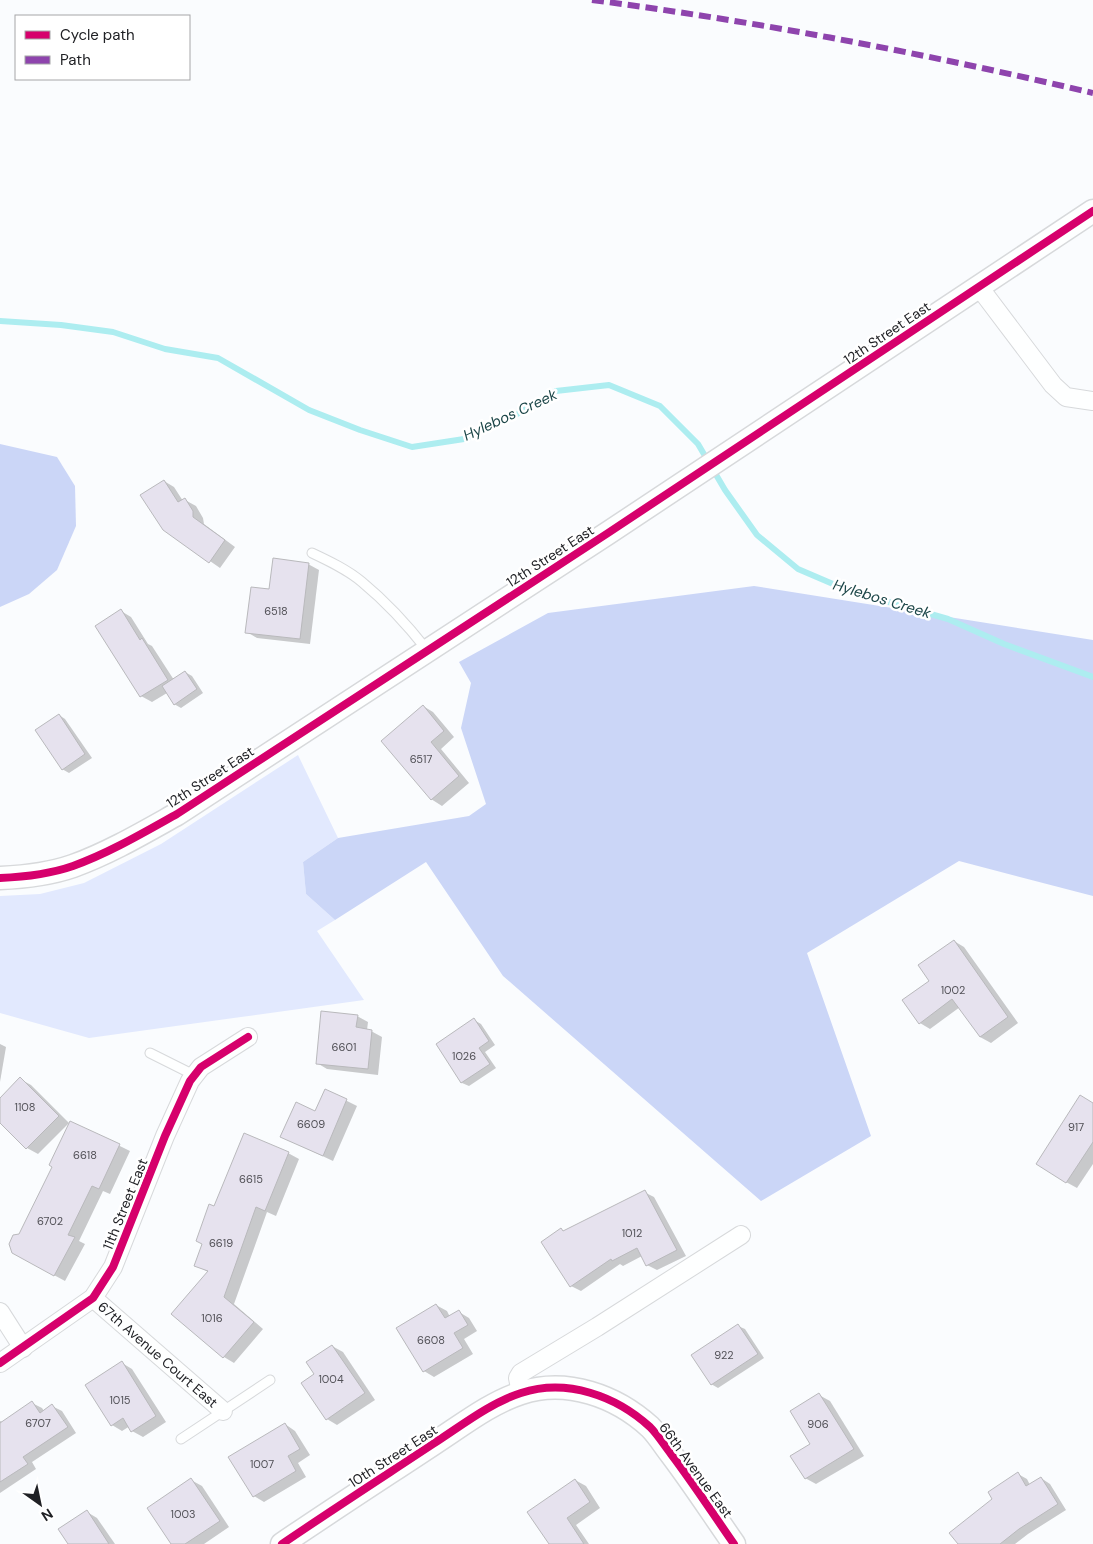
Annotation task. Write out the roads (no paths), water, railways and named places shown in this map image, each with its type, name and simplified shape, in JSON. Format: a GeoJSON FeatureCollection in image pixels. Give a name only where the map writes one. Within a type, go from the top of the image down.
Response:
{"type":"FeatureCollection","features":[{"type":"Feature","properties":{"kind":"street","name":"12th Street East"},"geometry":{"type":"LineString","coordinates":[[0,878],[35,875],[72,867],[128,841],[177,814],[695,476],[1093,211]]}},
{"type":"Feature","properties":{"kind":"street"},"geometry":{"type":"LineString","coordinates":[[980,287],[1052,385],[1066,397],[1093,401]]}},
{"type":"Feature","properties":{"kind":"street","name":"11th Street East"},"geometry":{"type":"LineString","coordinates":[[0,1363],[93,1298],[113,1268],[165,1136],[190,1081],[201,1067],[248,1037]]}},
{"type":"Feature","properties":{"kind":"street"},"geometry":{"type":"LineString","coordinates":[[521,1393],[518,1378],[521,1373],[741,1235]]}},
{"type":"Feature","properties":{"kind":"street","name":"67th Avenue Court East"},"geometry":{"type":"LineString","coordinates":[[93,1298],[223,1411]]}},
{"type":"Feature","properties":{"kind":"street"},"geometry":{"type":"LineString","coordinates":[[0,1312],[23,1348]]}},
{"type":"Feature","properties":{"kind":"street","name":"66th Avenue East"},"geometry":{"type":"LineString","coordinates":[[521,1393],[556,1388],[588,1392],[601,1396],[631,1412],[651,1428],[679,1464],[734,1544]]}},
{"type":"Feature","properties":{"kind":"street","name":"10th Street East"},"geometry":{"type":"LineString","coordinates":[[282,1544],[482,1412],[521,1393]]}},
{"type":"Feature","properties":{"kind":"lane"},"geometry":{"type":"LineString","coordinates":[[312,553],[362,582],[411,630],[427,651]]}},
{"type":"Feature","properties":{"kind":"lane"},"geometry":{"type":"LineString","coordinates":[[150,1054],[194,1075]]}},
{"type":"Feature","properties":{"kind":"lane"},"geometry":{"type":"LineString","coordinates":[[181,1439],[270,1380]]}},
{"type":"Feature","properties":{"kind":"waterway","name":"Hylebos Creek"},"geometry":{"type":"LineString","coordinates":[[0,321],[61,325],[113,332],[165,349],[218,358],[309,410],[360,430],[412,447],[464,439],[512,417],[556,391],[609,385],[660,406],[698,444],[725,490],[757,535],[798,569],[847,590],[948,619],[1004,644],[1093,677]]}}]}
